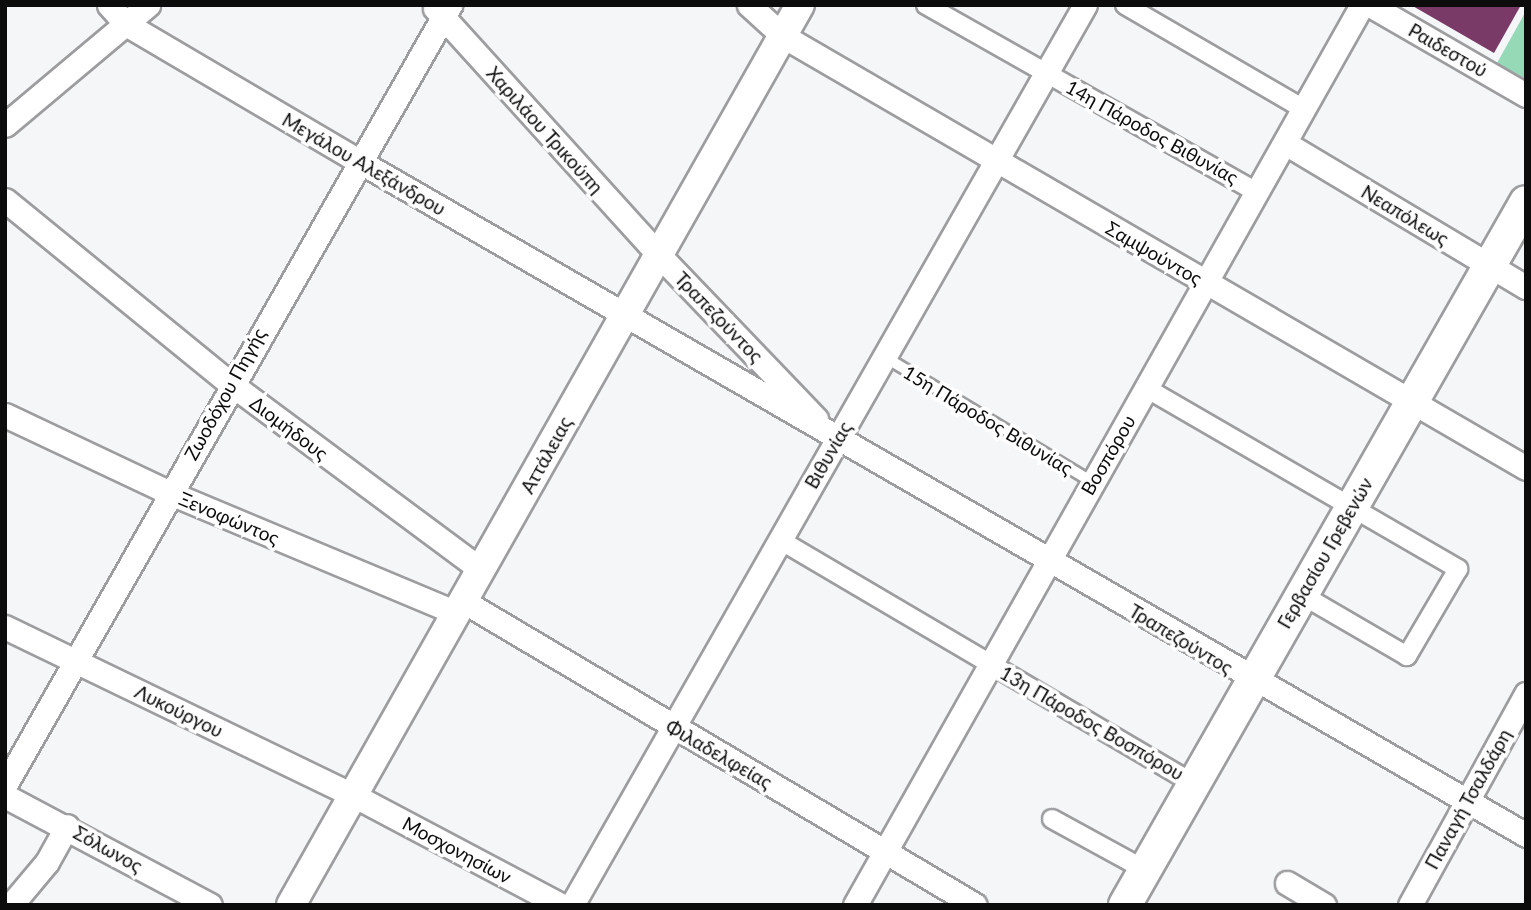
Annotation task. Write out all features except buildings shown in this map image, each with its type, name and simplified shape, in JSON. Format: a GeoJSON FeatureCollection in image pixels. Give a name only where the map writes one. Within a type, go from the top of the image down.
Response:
{"type":"FeatureCollection","features":[{"type":"Feature","properties":{"kind":"main road","name":"Γερβασίου Γρεβενών"},"geometry":{"type":"LineString","coordinates":[[1125,905],[1526,202]]}},
{"type":"Feature","properties":{"kind":"street","name":"Μεγάλου Αλεξάνδρου"},"geometry":{"type":"LineString","coordinates":[[109,5],[126,24],[625,316]]}},
{"type":"Feature","properties":{"kind":"street"},"geometry":{"type":"LineString","coordinates":[[5,125],[148,5]]}},
{"type":"Feature","properties":{"kind":"street","name":"Σαμψούντος"},"geometry":{"type":"LineString","coordinates":[[749,5],[783,36],[1526,468]]}},
{"type":"Feature","properties":{"kind":"street","name":"Αττάλειας"},"geometry":{"type":"LineString","coordinates":[[291,905],[800,5]]}},
{"type":"Feature","properties":{"kind":"street","name":"14η Πάροδος Βιθυνίας"},"geometry":{"type":"LineString","coordinates":[[926,5],[1257,192]]}},
{"type":"Feature","properties":{"kind":"street","name":"Βιθυνίας"},"geometry":{"type":"LineString","coordinates":[[572,905],[1085,5]]}},
{"type":"Feature","properties":{"kind":"street"},"geometry":{"type":"LineString","coordinates":[[1125,5],[1304,109]]}},
{"type":"Feature","properties":{"kind":"street","name":"Βοσπόρου"},"geometry":{"type":"LineString","coordinates":[[855,905],[1363,5]]}},
{"type":"Feature","properties":{"kind":"street","name":"Ραιδεστού"},"geometry":{"type":"LineString","coordinates":[[1370,5],[1526,95]]}},
{"type":"Feature","properties":{"kind":"street","name":"Ζωοδόχου Πηγής"},"geometry":{"type":"LineString","coordinates":[[5,785],[442,9]]}},
{"type":"Feature","properties":{"kind":"street","name":"Χαριλάου Τρικούπη"},"geometry":{"type":"LineString","coordinates":[[442,9],[659,255]]}},
{"type":"Feature","properties":{"kind":"street","name":"Νεαπόλεως"},"geometry":{"type":"LineString","coordinates":[[1284,143],[1526,287]]}},
{"type":"Feature","properties":{"kind":"street","name":"Διομήδους"},"geometry":{"type":"LineString","coordinates":[[5,200],[231,384],[481,570]]}},
{"type":"Feature","properties":{"kind":"street","name":"Τραπεζούντος"},"geometry":{"type":"LineString","coordinates":[[659,255],[837,440]]}},
{"type":"Feature","properties":{"kind":"street","name":"Τραπεζούντος"},"geometry":{"type":"LineString","coordinates":[[625,316],[1252,681],[1526,835]]}},
{"type":"Feature","properties":{"kind":"street"},"geometry":{"type":"LineString","coordinates":[[1146,388],[1350,510],[1458,569],[1407,656],[1302,595]]}},
{"type":"Feature","properties":{"kind":"street","name":"Ξενοφώντος"},"geometry":{"type":"LineString","coordinates":[[5,415],[170,493],[460,607]]}},
{"type":"Feature","properties":{"kind":"street","name":"13η Πάροδος Βοσπόρου"},"geometry":{"type":"LineString","coordinates":[[780,540],[1194,783]]}},
{"type":"Feature","properties":{"kind":"street","name":"Φιλαδελφείας"},"geometry":{"type":"LineString","coordinates":[[460,607],[885,848],[975,905]]}},
{"type":"Feature","properties":{"kind":"street","name":"Λυκούργου"},"geometry":{"type":"LineString","coordinates":[[5,627],[354,795]]}},
{"type":"Feature","properties":{"kind":"street","name":"Παναγή Τσαλδάρη"},"geometry":{"type":"LineString","coordinates":[[1410,905],[1526,694]]}},
{"type":"Feature","properties":{"kind":"street","name":"Μοσχονησίων"},"geometry":{"type":"LineString","coordinates":[[354,795],[561,905]]}},
{"type":"Feature","properties":{"kind":"street","name":"Σόλωνος"},"geometry":{"type":"LineString","coordinates":[[5,796],[66,826],[210,905]]}},
{"type":"Feature","properties":{"kind":"street"},"geometry":{"type":"LineString","coordinates":[[1052,819],[1144,870]]}},
{"type":"Feature","properties":{"kind":"street"},"geometry":{"type":"LineString","coordinates":[[11,905],[47,862],[66,826]]}},
{"type":"Feature","properties":{"kind":"street"},"geometry":{"type":"LineString","coordinates":[[1287,883],[1324,905]]}},
{"type":"Feature","properties":{"kind":"lane","name":"15η Πάροδος Βιθυνίας"},"geometry":{"type":"LineString","coordinates":[[885,357],[1092,482]]}},
{"type":"Feature","properties":{"kind":"green space"},"geometry":{"type":"Polygon","coordinates":[[[1526,11],[1526,79],[1497,63],[1526,11]]]}}]}
